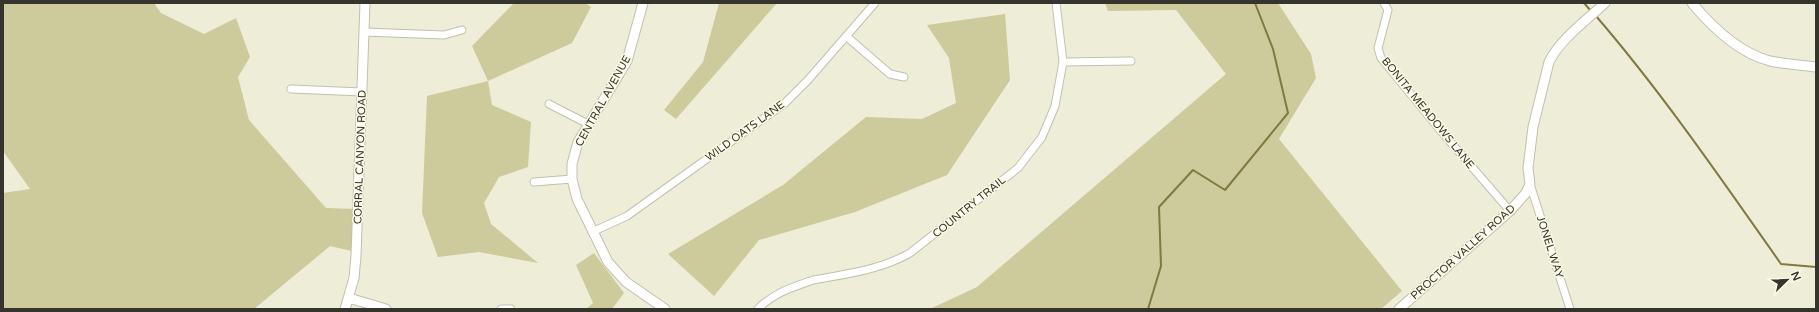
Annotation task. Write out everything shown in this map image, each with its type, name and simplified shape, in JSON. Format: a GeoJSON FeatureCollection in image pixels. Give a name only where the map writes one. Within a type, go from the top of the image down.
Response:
{"type":"FeatureCollection","features":[{"type":"Feature","properties":{"kind":"street","name":"CORRAL CANYON ROAD"},"geometry":{"type":"LineString","coordinates":[[346,309],[354,278],[356,256],[365,3]]}},
{"type":"Feature","properties":{"kind":"street","name":"CENTRAL AVENUE"},"geometry":{"type":"LineString","coordinates":[[643,3],[627,61],[588,124],[575,149],[572,164],[572,179],[577,199],[608,262],[626,282],[665,309]]}},
{"type":"Feature","properties":{"kind":"street","name":"WILD OATS LANE"},"geometry":{"type":"LineString","coordinates":[[592,232],[628,216],[784,103],[808,80],[874,3]]}},
{"type":"Feature","properties":{"kind":"street","name":"COUNTRY TRAIL"},"geometry":{"type":"LineString","coordinates":[[758,309],[773,296],[813,280],[874,268],[893,262],[910,253],[1018,168],[1029,156],[1047,127],[1058,96],[1063,62],[1056,3]]}},
{"type":"Feature","properties":{"kind":"street","name":"BONITA MEADOWS LANE"},"geometry":{"type":"LineString","coordinates":[[1384,3],[1388,10],[1378,48],[1381,58],[1510,211]]}},
{"type":"Feature","properties":{"kind":"street"},"geometry":{"type":"LineString","coordinates":[[1530,184],[1528,168],[1533,127],[1549,62],[1553,54],[1563,42],[1605,3]]}},
{"type":"Feature","properties":{"kind":"street"},"geometry":{"type":"LineString","coordinates":[[1692,3],[1710,24],[1745,50],[1770,60],[1816,67]]}},
{"type":"Feature","properties":{"kind":"street"},"geometry":{"type":"LineString","coordinates":[[364,32],[444,35],[462,30]]}},
{"type":"Feature","properties":{"kind":"street"},"geometry":{"type":"LineString","coordinates":[[846,36],[890,74],[904,77]]}},
{"type":"Feature","properties":{"kind":"street"},"geometry":{"type":"LineString","coordinates":[[1063,62],[1131,61]]}},
{"type":"Feature","properties":{"kind":"street"},"geometry":{"type":"LineString","coordinates":[[292,89],[362,92]]}},
{"type":"Feature","properties":{"kind":"street"},"geometry":{"type":"LineString","coordinates":[[549,104],[588,124]]}},
{"type":"Feature","properties":{"kind":"street"},"geometry":{"type":"LineString","coordinates":[[534,182],[572,179]]}},
{"type":"Feature","properties":{"kind":"street","name":"PROCTOR VALLEY ROAD"},"geometry":{"type":"LineString","coordinates":[[1399,309],[1510,211],[1526,193],[1530,184]]}},
{"type":"Feature","properties":{"kind":"street","name":"JONEL WAY"},"geometry":{"type":"LineString","coordinates":[[1530,184],[1570,309]]}},
{"type":"Feature","properties":{"kind":"street"},"geometry":{"type":"LineString","coordinates":[[349,298],[386,309]]}},
{"type":"Feature","properties":{"kind":"street"},"geometry":{"type":"LineString","coordinates":[[501,309],[511,309]]}},
{"type":"Feature","properties":{"kind":"shaded area"},"geometry":{"type":"Polygon","coordinates":[[[3,3],[154,3],[161,13],[204,34],[236,18],[250,57],[238,77],[249,120],[326,208],[358,209],[356,252],[330,246],[254,309],[3,309],[3,193],[30,189],[3,151],[3,3]]]}},
{"type":"Feature","properties":{"kind":"shaded area"},"geometry":{"type":"Polygon","coordinates":[[[511,3],[585,3],[591,7],[572,43],[488,81],[472,46],[513,4],[511,3]]]}},
{"type":"Feature","properties":{"kind":"shaded area"},"geometry":{"type":"Polygon","coordinates":[[[719,3],[777,3],[676,119],[664,110],[703,62],[719,3]]]}},
{"type":"Feature","properties":{"kind":"shaded area"},"geometry":{"type":"Polygon","coordinates":[[[1105,3],[1278,3],[1311,54],[1316,78],[1279,139],[1402,291],[1381,309],[930,309],[977,287],[1226,74],[1176,10],[1108,11],[1105,3]]]}},
{"type":"Feature","properties":{"kind":"shaded area"},"geometry":{"type":"Polygon","coordinates":[[[1005,14],[1010,80],[947,175],[855,212],[759,240],[714,296],[668,254],[783,185],[866,117],[922,119],[956,103],[949,58],[927,25],[1005,14]]]}},
{"type":"Feature","properties":{"kind":"shaded area"},"geometry":{"type":"Polygon","coordinates":[[[488,81],[492,105],[531,122],[528,167],[499,177],[484,203],[491,224],[538,263],[479,252],[438,257],[422,213],[427,96],[488,81]]]}},
{"type":"Feature","properties":{"kind":"shaded area"},"geometry":{"type":"Polygon","coordinates":[[[594,253],[624,293],[612,309],[586,309],[593,303],[576,265],[594,253]]]}},
{"type":"Feature","properties":{"kind":"waterway"},"geometry":{"type":"LineString","coordinates":[[1148,309],[1161,266],[1159,207],[1193,170],[1225,190],[1288,113],[1273,49],[1255,3]]}},
{"type":"Feature","properties":{"kind":"waterway"},"geometry":{"type":"LineString","coordinates":[[1584,3],[1591,11]]}},
{"type":"Feature","properties":{"kind":"waterway"},"geometry":{"type":"LineString","coordinates":[[1596,16],[1645,76],[1714,169],[1781,264],[1816,267]]}}]}
